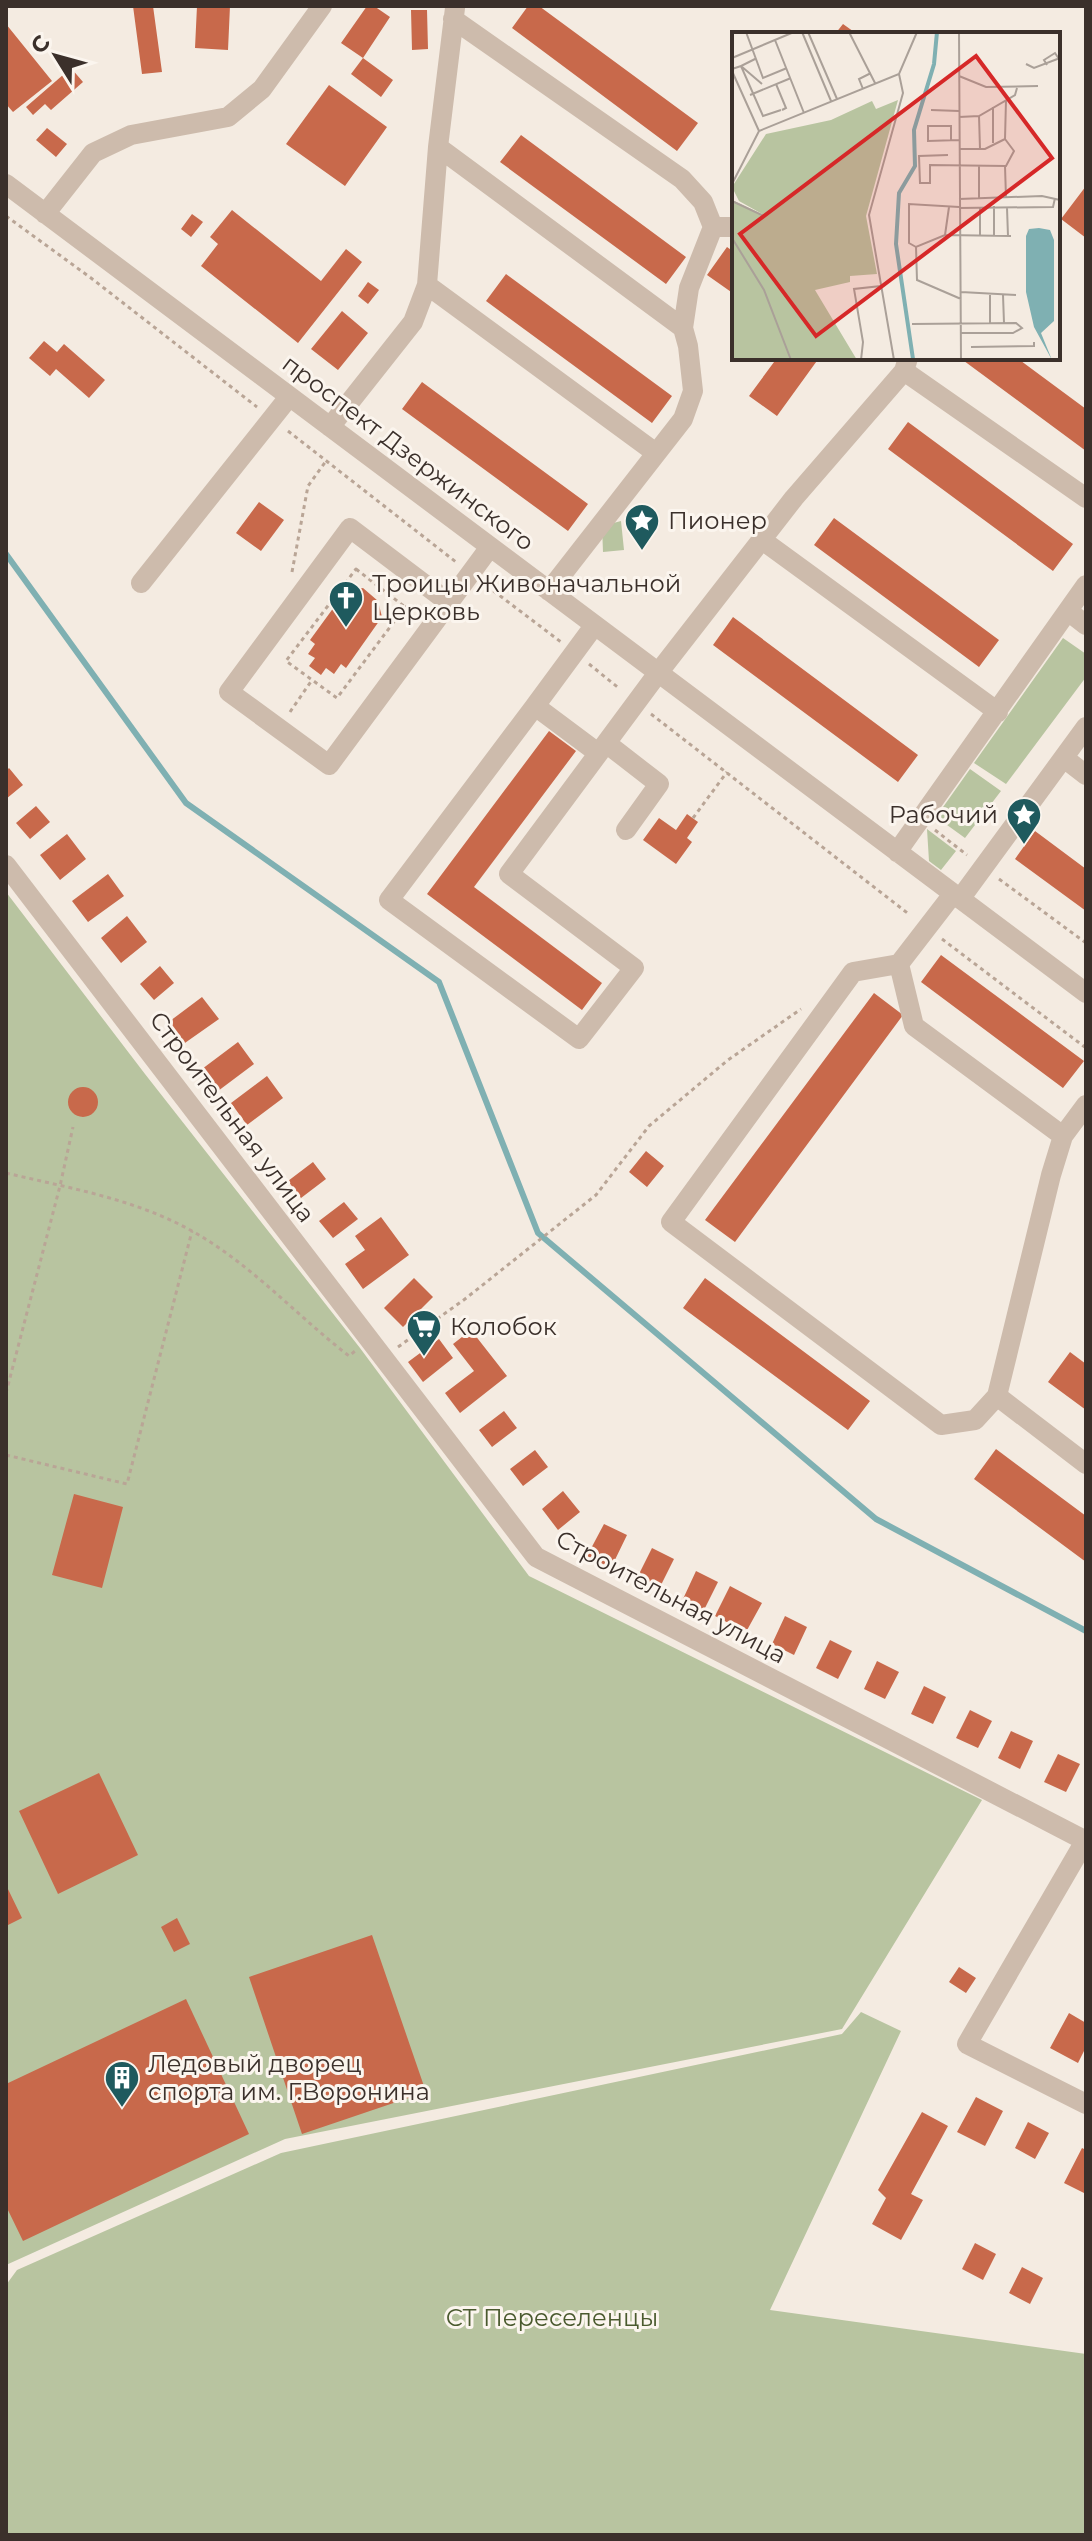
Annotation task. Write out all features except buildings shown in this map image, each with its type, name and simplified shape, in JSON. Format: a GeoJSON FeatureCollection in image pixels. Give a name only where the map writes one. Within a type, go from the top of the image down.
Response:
{"type":"FeatureCollection","features":[{"type":"Feature","properties":{"kind":"street"},"geometry":{"type":"LineString","coordinates":[[45,214],[93,153],[131,135],[228,117],[262,89],[322,6]]}},
{"type":"Feature","properties":{"kind":"street"},"geometry":{"type":"LineString","coordinates":[[330,427],[413,322],[427,285],[438,147],[454,12],[682,179],[703,202],[713,227],[689,288],[683,328],[693,391],[683,419],[549,591]]}},
{"type":"Feature","properties":{"kind":"street"},"geometry":{"type":"LineString","coordinates":[[438,147],[683,328]]}},
{"type":"Feature","properties":{"kind":"street","name":"проспект Дзержинского"},"geometry":{"type":"LineString","coordinates":[[6,184],[1086,993]]}},
{"type":"Feature","properties":{"kind":"street"},"geometry":{"type":"LineString","coordinates":[[713,227],[732,227]]}},
{"type":"Feature","properties":{"kind":"street"},"geometry":{"type":"LineString","coordinates":[[427,285],[656,453]]}},
{"type":"Feature","properties":{"kind":"street"},"geometry":{"type":"LineString","coordinates":[[594,626],[389,900],[579,1039],[634,968],[509,874],[658,673],[794,498],[906,365],[1086,498]]}},
{"type":"Feature","properties":{"kind":"street"},"geometry":{"type":"LineString","coordinates":[[141,583],[289,397]]}},
{"type":"Feature","properties":{"kind":"street"},"geometry":{"type":"LineString","coordinates":[[448,602],[350,528],[229,692],[329,765],[490,547]]}},
{"type":"Feature","properties":{"kind":"street"},"geometry":{"type":"LineString","coordinates":[[762,540],[998,712]]}},
{"type":"Feature","properties":{"kind":"street"},"geometry":{"type":"LineString","coordinates":[[897,852],[1086,585]]}},
{"type":"Feature","properties":{"kind":"street"},"geometry":{"type":"LineString","coordinates":[[1068,611],[1086,625]]}},
{"type":"Feature","properties":{"kind":"street"},"geometry":{"type":"LineString","coordinates":[[535,706],[659,784],[626,830]]}},
{"type":"Feature","properties":{"kind":"street"},"geometry":{"type":"LineString","coordinates":[[1086,727],[983,868],[926,928],[899,964],[853,972],[671,1222],[941,1425],[975,1420],[997,1396],[1051,1175],[1063,1136],[1086,1105]]}},
{"type":"Feature","properties":{"kind":"street"},"geometry":{"type":"LineString","coordinates":[[1064,758],[1086,775]]}},
{"type":"Feature","properties":{"kind":"street","name":"Строительная улица"},"geometry":{"type":"LineString","coordinates":[[6,865],[536,1557],[1086,1841]]}},
{"type":"Feature","properties":{"kind":"street"},"geometry":{"type":"LineString","coordinates":[[899,964],[914,1026],[1063,1136]]}},
{"type":"Feature","properties":{"kind":"street"},"geometry":{"type":"LineString","coordinates":[[997,1396],[1086,1464]]}},
{"type":"Feature","properties":{"kind":"street"},"geometry":{"type":"LineString","coordinates":[[1086,1841],[967,2044],[1086,2104]]}},
{"type":"Feature","properties":{"kind":"path"},"geometry":{"type":"LineString","coordinates":[[6,216],[91,278],[926,928],[1086,1048]]}},
{"type":"Feature","properties":{"kind":"path"},"geometry":{"type":"LineString","coordinates":[[291,574],[308,486],[326,461]]}},
{"type":"Feature","properties":{"kind":"path"},"geometry":{"type":"LineString","coordinates":[[356,569],[405,607],[337,698],[312,680],[286,661],[356,569]]}},
{"type":"Feature","properties":{"kind":"path"},"geometry":{"type":"LineString","coordinates":[[279,728],[312,680]]}},
{"type":"Feature","properties":{"kind":"path"},"geometry":{"type":"LineString","coordinates":[[693,818],[727,772]]}},
{"type":"Feature","properties":{"kind":"path"},"geometry":{"type":"LineString","coordinates":[[920,818],[1086,943]]}},
{"type":"Feature","properties":{"kind":"path"},"geometry":{"type":"LineString","coordinates":[[383,1357],[465,1299],[596,1195],[649,1126],[728,1060],[803,1007]]}},
{"type":"Feature","properties":{"kind":"path"},"geometry":{"type":"LineString","coordinates":[[6,1393],[73,1127]]}},
{"type":"Feature","properties":{"kind":"path"},"geometry":{"type":"LineString","coordinates":[[6,1173],[127,1202],[192,1231],[269,1285],[308,1324],[349,1356],[370,1340]]}},
{"type":"Feature","properties":{"kind":"path"},"geometry":{"type":"LineString","coordinates":[[6,1455],[127,1484],[192,1231]]}},
{"type":"Feature","properties":{"kind":"green space"},"geometry":{"type":"Polygon","coordinates":[[[621,521],[624,550],[603,552],[602,526],[621,521]]]}},
{"type":"Feature","properties":{"kind":"green space"},"geometry":{"type":"Polygon","coordinates":[[[1063,638],[1086,654],[1086,677],[1006,784],[974,763],[1063,638]]]}},
{"type":"Feature","properties":{"kind":"green space"},"geometry":{"type":"Polygon","coordinates":[[[970,769],[1001,791],[965,838],[936,817],[970,769]]]}},
{"type":"Feature","properties":{"kind":"green space"},"geometry":{"type":"Polygon","coordinates":[[[927,829],[956,851],[941,870],[929,861],[927,829]]]}},
{"type":"Feature","properties":{"kind":"green space"},"geometry":{"type":"Polygon","coordinates":[[[6,892],[360,1348],[529,1576],[982,1800],[842,2029],[285,2139],[6,2265],[6,892]]]}},
{"type":"Feature","properties":{"kind":"green space","name":"СТ Переселенцы"},"geometry":{"type":"Polygon","coordinates":[[[861,2012],[901,2031],[770,2310],[1086,2354],[1086,2535],[6,2535],[6,2285],[17,2270],[281,2153],[842,2034],[861,2012]]]}},
{"type":"Feature","properties":{"kind":"waterway"},"geometry":{"type":"LineString","coordinates":[[6,554],[186,803],[439,982],[538,1233],[876,1519],[1086,1631]]}},
{"type":"Feature","properties":{"kind":"place","name":"Пионер"},"geometry":{"type":"Point","coordinates":[642,552]}},
{"type":"Feature","properties":{"kind":"place","name":"Троицы Живоначальной Церковь"},"geometry":{"type":"Point","coordinates":[346,629]}},
{"type":"Feature","properties":{"kind":"place","name":"Рабочий"},"geometry":{"type":"Point","coordinates":[1024,846]}},
{"type":"Feature","properties":{"kind":"place","name":"Колобок"},"geometry":{"type":"Point","coordinates":[424,1358]}},
{"type":"Feature","properties":{"kind":"place","name":"Ледовый дворец спорта им. Г.Воронина"},"geometry":{"type":"Point","coordinates":[122,2109]}}]}
